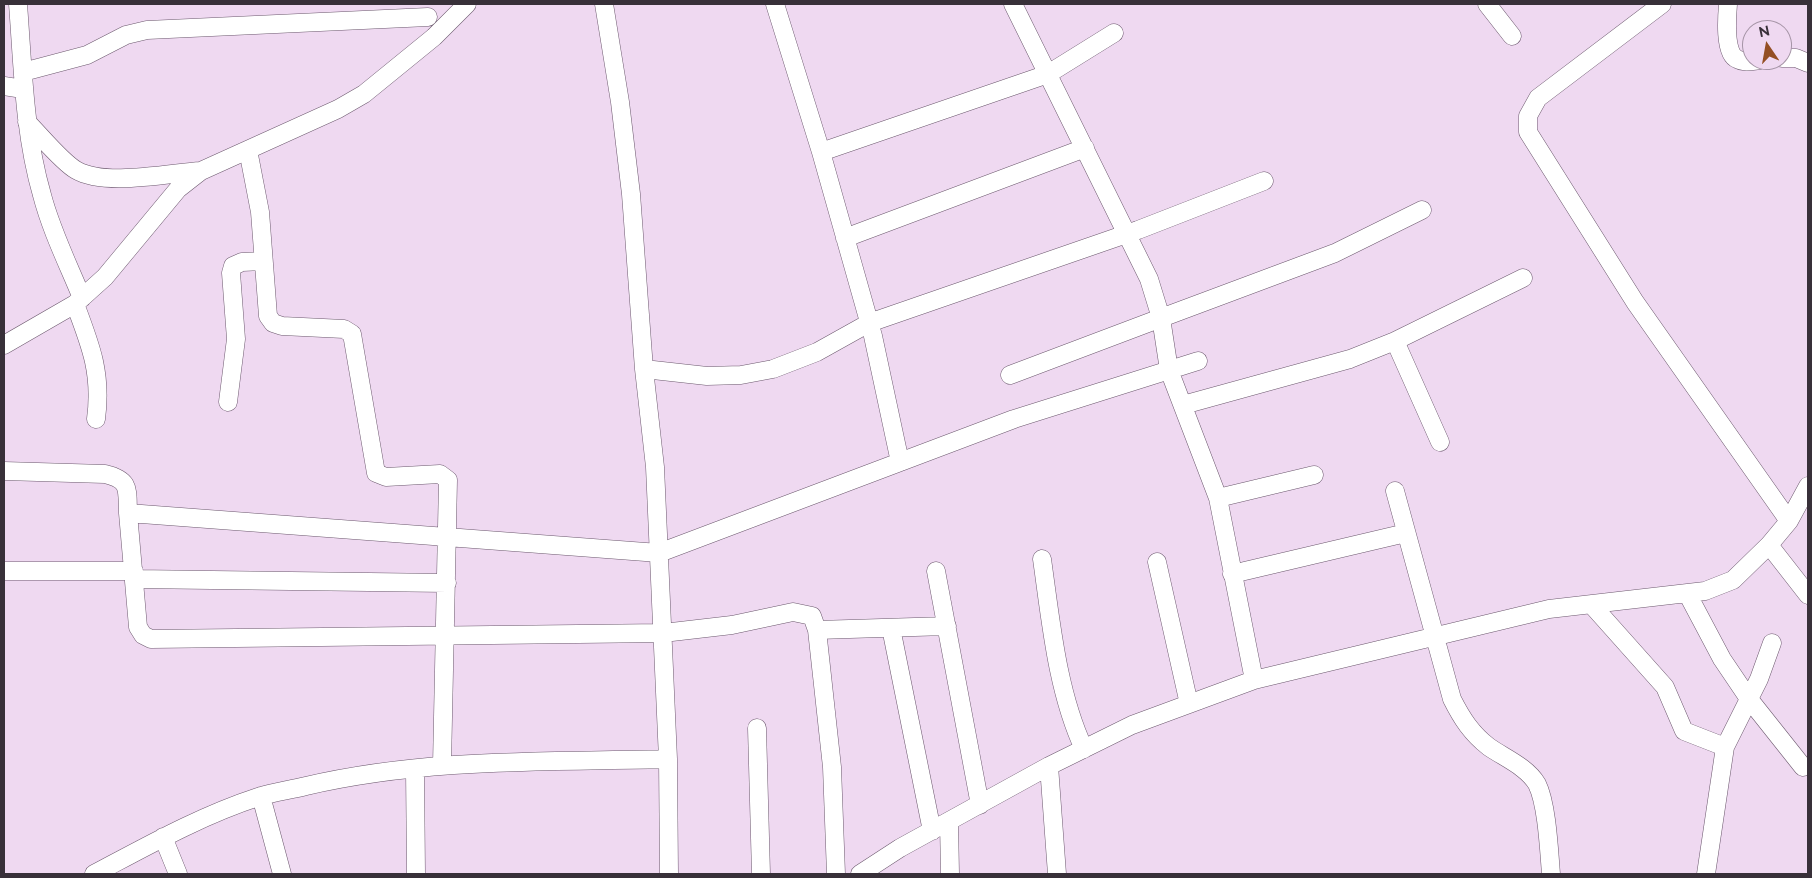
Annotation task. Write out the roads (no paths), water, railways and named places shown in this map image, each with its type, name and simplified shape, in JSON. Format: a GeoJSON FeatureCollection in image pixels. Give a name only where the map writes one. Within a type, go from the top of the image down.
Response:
{"type":"FeatureCollection","features":[{"type":"Feature","properties":{"kind":"street"},"geometry":{"type":"LineString","coordinates":[[18,4],[27,122],[42,195],[78,301],[97,371],[100,390],[96,419]]}},
{"type":"Feature","properties":{"kind":"street"},"geometry":{"type":"LineString","coordinates":[[4,346],[78,301],[105,277],[178,189],[202,171],[338,109],[364,94],[434,37],[467,4]]}},
{"type":"Feature","properties":{"kind":"street"},"geometry":{"type":"LineString","coordinates":[[604,4],[620,102],[644,369],[655,467],[668,759],[669,874]]}},
{"type":"Feature","properties":{"kind":"street"},"geometry":{"type":"LineString","coordinates":[[775,4],[821,152],[869,324],[900,462]]}},
{"type":"Feature","properties":{"kind":"street"},"geometry":{"type":"LineString","coordinates":[[1013,4],[1149,279],[1161,318],[1170,370],[1218,498],[1254,680]]}},
{"type":"Feature","properties":{"kind":"street"},"geometry":{"type":"LineString","coordinates":[[1487,4],[1512,36]]}},
{"type":"Feature","properties":{"kind":"street"},"geometry":{"type":"LineString","coordinates":[[1662,4],[1538,98],[1528,116],[1528,132],[1635,302],[1789,520]]}},
{"type":"Feature","properties":{"kind":"street"},"geometry":{"type":"LineString","coordinates":[[1728,4],[1730,54],[1735,59],[1742,60]]}},
{"type":"Feature","properties":{"kind":"street"},"geometry":{"type":"LineString","coordinates":[[4,86],[87,55],[126,34],[146,30],[427,10],[434,37]]}},
{"type":"Feature","properties":{"kind":"street"},"geometry":{"type":"LineString","coordinates":[[821,152],[1048,74],[1114,33]]}},
{"type":"Feature","properties":{"kind":"street"},"geometry":{"type":"LineString","coordinates":[[1792,58],[1808,63]]}},
{"type":"Feature","properties":{"kind":"street"},"geometry":{"type":"LineString","coordinates":[[27,122],[75,170],[85,174],[123,178],[202,171]]}},
{"type":"Feature","properties":{"kind":"street"},"geometry":{"type":"LineString","coordinates":[[845,238],[1084,148]]}},
{"type":"Feature","properties":{"kind":"street"},"geometry":{"type":"LineString","coordinates":[[248,150],[260,212],[268,316],[273,323],[282,326],[344,329],[352,334],[376,473],[386,477],[440,474],[446,476],[448,480],[442,765]]}},
{"type":"Feature","properties":{"kind":"street"},"geometry":{"type":"LineString","coordinates":[[644,369],[707,376],[741,375],[773,369],[817,352],[869,324],[1127,234],[1264,181]]}},
{"type":"Feature","properties":{"kind":"street"},"geometry":{"type":"LineString","coordinates":[[1010,375],[1336,253],[1422,210]]}},
{"type":"Feature","properties":{"kind":"street"},"geometry":{"type":"LineString","coordinates":[[228,402],[236,339],[231,273],[233,266],[242,262],[263,261]]}},
{"type":"Feature","properties":{"kind":"street"},"geometry":{"type":"LineString","coordinates":[[1183,405],[1350,359],[1395,342],[1523,278]]}},
{"type":"Feature","properties":{"kind":"street"},"geometry":{"type":"LineString","coordinates":[[1395,342],[1440,442]]}},
{"type":"Feature","properties":{"kind":"street"},"geometry":{"type":"LineString","coordinates":[[128,513],[659,553],[1014,419],[1198,361]]}},
{"type":"Feature","properties":{"kind":"street"},"geometry":{"type":"LineString","coordinates":[[4,471],[105,474],[118,477],[124,482],[127,491],[138,627],[143,635],[151,639],[663,633],[760,620],[793,612],[812,616],[818,630],[832,767],[836,874]]}},
{"type":"Feature","properties":{"kind":"street"},"geometry":{"type":"LineString","coordinates":[[1218,498],[1314,475]]}},
{"type":"Feature","properties":{"kind":"street"},"geometry":{"type":"LineString","coordinates":[[1395,491],[1452,699],[1469,729],[1488,746],[1527,771],[1536,783],[1542,796],[1551,874]]}},
{"type":"Feature","properties":{"kind":"street"},"geometry":{"type":"LineString","coordinates":[[860,874],[900,848],[1050,766],[1132,725],[1254,680],[1549,609],[1705,591],[1734,580],[1769,545],[1789,520],[1807,492]]}},
{"type":"Feature","properties":{"kind":"street"},"geometry":{"type":"LineString","coordinates":[[1232,574],[1406,533]]}},
{"type":"Feature","properties":{"kind":"street"},"geometry":{"type":"LineString","coordinates":[[1769,545],[1808,595]]}},
{"type":"Feature","properties":{"kind":"street"},"geometry":{"type":"LineString","coordinates":[[1042,559],[1049,617],[1074,726],[1084,749]]}},
{"type":"Feature","properties":{"kind":"street"},"geometry":{"type":"LineString","coordinates":[[1157,562],[1189,704]]}},
{"type":"Feature","properties":{"kind":"street"},"geometry":{"type":"LineString","coordinates":[[4,570],[447,583]]}},
{"type":"Feature","properties":{"kind":"street"},"geometry":{"type":"LineString","coordinates":[[936,570],[980,805]]}},
{"type":"Feature","properties":{"kind":"street"},"geometry":{"type":"LineString","coordinates":[[1687,593],[1715,647],[1749,699],[1803,768]]}},
{"type":"Feature","properties":{"kind":"street"},"geometry":{"type":"LineString","coordinates":[[1592,604],[1664,687],[1684,731],[1725,747]]}},
{"type":"Feature","properties":{"kind":"street"},"geometry":{"type":"LineString","coordinates":[[818,630],[947,626]]}},
{"type":"Feature","properties":{"kind":"street"},"geometry":{"type":"LineString","coordinates":[[891,628],[932,831]]}},
{"type":"Feature","properties":{"kind":"street"},"geometry":{"type":"LineString","coordinates":[[1706,874],[1725,747],[1749,699],[1772,643]]}},
{"type":"Feature","properties":{"kind":"street"},"geometry":{"type":"LineString","coordinates":[[757,728],[761,874]]}},
{"type":"Feature","properties":{"kind":"street"},"geometry":{"type":"LineString","coordinates":[[101,873],[181,828],[261,796],[346,776],[442,765],[668,759]]}},
{"type":"Feature","properties":{"kind":"street"},"geometry":{"type":"LineString","coordinates":[[1050,766],[1057,874]]}},
{"type":"Feature","properties":{"kind":"street"},"geometry":{"type":"LineString","coordinates":[[415,769],[416,874]]}},
{"type":"Feature","properties":{"kind":"street"},"geometry":{"type":"LineString","coordinates":[[261,796],[282,874]]}},
{"type":"Feature","properties":{"kind":"street"},"geometry":{"type":"LineString","coordinates":[[949,822],[950,874]]}},
{"type":"Feature","properties":{"kind":"street"},"geometry":{"type":"LineString","coordinates":[[163,837],[178,874]]}}]}
